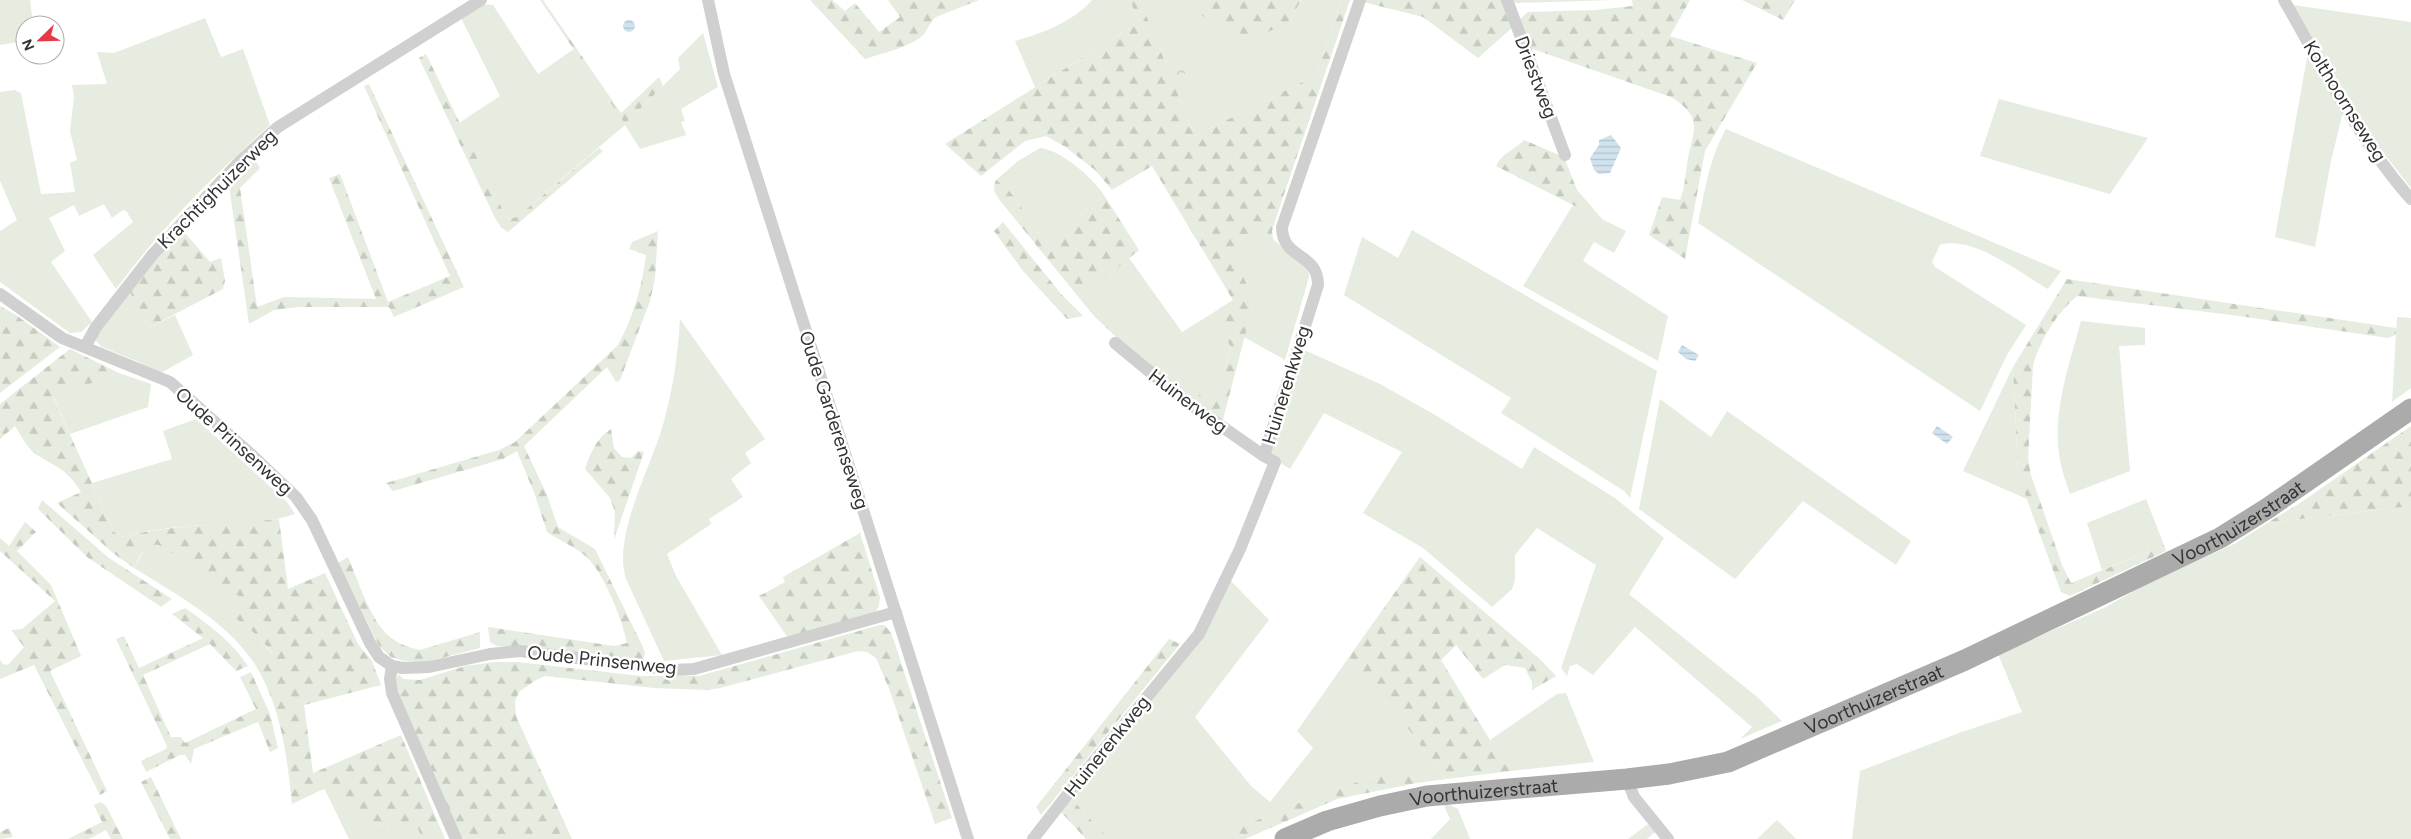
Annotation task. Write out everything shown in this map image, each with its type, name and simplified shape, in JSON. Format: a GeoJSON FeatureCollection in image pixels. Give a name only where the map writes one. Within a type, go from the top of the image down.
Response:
{"type":"FeatureCollection","features":[{"type":"Feature","properties":{"kind":"main road","name":"Voorthuizerstraat"},"geometry":{"type":"LineString","coordinates":[[1285,839],[1327,821],[1380,806],[1427,796],[1620,776],[1669,774],[1728,762],[1974,656],[2220,538],[2268,508],[2411,409]]}},
{"type":"Feature","properties":{"kind":"street","name":"Krachtighuizerweg"},"geometry":{"type":"LineString","coordinates":[[85,347],[96,327],[153,254],[240,162],[278,127],[481,0]]}},
{"type":"Feature","properties":{"kind":"street","name":"Oude Garderenseweg"},"geometry":{"type":"LineString","coordinates":[[708,0],[724,74],[968,839]]}},
{"type":"Feature","properties":{"kind":"street","name":"Huinerenkweg"},"geometry":{"type":"LineString","coordinates":[[1033,839],[1091,764],[1199,634],[1240,549],[1275,462],[1264,456],[1318,285],[1318,276],[1314,266],[1289,248],[1282,239],[1282,227],[1360,0]]}},
{"type":"Feature","properties":{"kind":"street","name":"Driestweg"},"geometry":{"type":"LineString","coordinates":[[1506,0],[1566,154]]}},
{"type":"Feature","properties":{"kind":"street","name":"Kolthoornseweg"},"geometry":{"type":"LineString","coordinates":[[2284,0],[2352,115],[2383,163],[2411,198]]}},
{"type":"Feature","properties":{"kind":"street","name":"Oude Prinsenweg"},"geometry":{"type":"LineString","coordinates":[[0,294],[62,338],[170,382],[296,497],[312,520],[370,643],[379,657],[392,666],[412,669],[490,654],[520,651],[644,668],[694,669],[896,612]]}},
{"type":"Feature","properties":{"kind":"street","name":"Huinerweg"},"geometry":{"type":"LineString","coordinates":[[1115,342],[1184,400],[1264,456]]}},
{"type":"Feature","properties":{"kind":"street"},"geometry":{"type":"LineString","coordinates":[[392,666],[390,679],[392,693],[456,839]]}},
{"type":"Feature","properties":{"kind":"street"},"geometry":{"type":"LineString","coordinates":[[1620,776],[1634,797],[1668,839]]}},
{"type":"Feature","properties":{"kind":"green space"},"geometry":{"type":"Polygon","coordinates":[[[0,0],[30,0],[32,15],[15,15],[15,43],[0,45],[0,0]]]}},
{"type":"Feature","properties":{"kind":"green space"},"geometry":{"type":"Polygon","coordinates":[[[540,0],[543,0],[621,113],[659,77],[663,86],[625,124],[540,0]]]}},
{"type":"Feature","properties":{"kind":"green space"},"geometry":{"type":"Polygon","coordinates":[[[810,0],[832,0],[845,11],[855,3],[879,32],[900,17],[888,0],[979,0],[936,17],[924,34],[910,44],[865,59],[810,0]]]}},
{"type":"Feature","properties":{"kind":"green space"},"geometry":{"type":"Polygon","coordinates":[[[1092,0],[1130,0],[1139,22],[1035,87],[1015,41],[1057,26],[1076,15],[1092,0]]]}},
{"type":"Feature","properties":{"kind":"green space"},"geometry":{"type":"Polygon","coordinates":[[[1130,0],[1140,0],[1195,136],[1316,75],[1341,0],[1350,0],[1280,206],[1272,231],[1273,239],[1250,239],[1231,249],[1254,301],[1222,423],[1132,352],[1095,317],[1101,309],[1167,370],[1214,406],[1231,347],[1211,314],[1233,300],[1152,166],[1112,190],[1095,170],[1064,146],[1046,136],[1025,141],[981,176],[945,144],[1139,22],[1130,0]]]}},
{"type":"Feature","properties":{"kind":"green space"},"geometry":{"type":"Polygon","coordinates":[[[1140,0],[1193,0],[1193,9],[1290,21],[1301,0],[1341,0],[1316,75],[1195,136],[1140,0]]]}},
{"type":"Feature","properties":{"kind":"green space"},"geometry":{"type":"Polygon","coordinates":[[[1193,0],[1301,0],[1290,21],[1258,37],[1220,30],[1193,8],[1193,0]]]}},
{"type":"Feature","properties":{"kind":"green space"},"geometry":{"type":"Polygon","coordinates":[[[1364,0],[1502,0],[1513,27],[1478,58],[1423,17],[1363,2],[1364,0]]]}},
{"type":"Feature","properties":{"kind":"green space"},"geometry":{"type":"Polygon","coordinates":[[[1511,0],[1616,0],[1512,3],[1511,0]]]}},
{"type":"Feature","properties":{"kind":"green space"},"geometry":{"type":"Polygon","coordinates":[[[1632,0],[1690,0],[1670,36],[1757,63],[1705,151],[1685,259],[1649,235],[1662,197],[1680,200],[1682,195],[1694,126],[1689,112],[1671,97],[1530,48],[1519,20],[1528,12],[1595,10],[1633,6],[1632,0]]]}},
{"type":"Feature","properties":{"kind":"green space"},"geometry":{"type":"Polygon","coordinates":[[[1742,0],[1795,0],[1783,20],[1742,0]]]}},
{"type":"Feature","properties":{"kind":"green space"},"geometry":{"type":"Polygon","coordinates":[[[482,4],[493,5],[538,74],[574,49],[625,124],[680,69],[678,58],[703,33],[718,87],[681,109],[685,121],[681,122],[686,135],[640,149],[625,125],[517,217],[507,219],[459,123],[500,96],[461,18],[482,4]]]}},
{"type":"Feature","properties":{"kind":"green space"},"geometry":{"type":"Polygon","coordinates":[[[2293,5],[2411,22],[2411,188],[2373,140],[2293,5]]]}},
{"type":"Feature","properties":{"kind":"green space"},"geometry":{"type":"Polygon","coordinates":[[[205,18],[221,57],[243,49],[270,125],[229,163],[170,223],[116,289],[93,255],[133,222],[126,211],[123,210],[112,218],[104,204],[79,216],[74,205],[49,218],[65,251],[51,262],[92,322],[81,332],[70,333],[0,282],[0,231],[17,220],[0,181],[0,92],[15,90],[21,93],[41,194],[75,192],[70,163],[77,160],[70,131],[74,97],[72,85],[107,84],[97,52],[114,53],[205,18]]]}},
{"type":"Feature","properties":{"kind":"green space"},"geometry":{"type":"Polygon","coordinates":[[[2308,52],[2343,112],[2331,161],[2315,247],[2275,237],[2308,52]]]}},
{"type":"Feature","properties":{"kind":"green space"},"geometry":{"type":"Polygon","coordinates":[[[426,54],[507,219],[517,217],[599,148],[603,151],[508,232],[496,220],[419,58],[426,54]]]}},
{"type":"Feature","properties":{"kind":"green space"},"geometry":{"type":"Polygon","coordinates":[[[1186,60],[1192,65],[1180,79],[1174,74],[1186,60]]]}},
{"type":"Feature","properties":{"kind":"green space"},"geometry":{"type":"Polygon","coordinates":[[[369,84],[464,287],[394,317],[389,307],[298,307],[274,310],[249,324],[228,179],[252,156],[260,168],[240,188],[257,307],[284,297],[376,299],[329,178],[340,174],[388,302],[450,276],[364,86],[369,84]]]}},
{"type":"Feature","properties":{"kind":"green space"},"geometry":{"type":"Polygon","coordinates":[[[1999,99],[2148,138],[2110,194],[1980,156],[1999,99]]]}},
{"type":"Feature","properties":{"kind":"green space"},"geometry":{"type":"Polygon","coordinates":[[[1726,129],[2061,271],[2048,289],[2010,265],[1981,250],[1953,243],[1940,245],[1932,262],[1935,267],[2026,325],[2007,355],[1980,411],[1698,223],[1705,187],[1715,152],[1726,129]]]}},
{"type":"Feature","properties":{"kind":"green space"},"geometry":{"type":"Polygon","coordinates":[[[1524,140],[1564,157],[1577,190],[1603,220],[1496,166],[1505,155],[1524,140]]]}},
{"type":"Feature","properties":{"kind":"green space"},"geometry":{"type":"Polygon","coordinates":[[[1040,148],[1057,154],[1076,166],[1093,181],[1104,195],[1047,242],[1011,193],[996,180],[1018,161],[1040,148]]]}},
{"type":"Feature","properties":{"kind":"green space"},"geometry":{"type":"Polygon","coordinates":[[[996,180],[1011,193],[1047,242],[1104,195],[1139,250],[1080,299],[998,197],[994,190],[996,180]]]}},
{"type":"Feature","properties":{"kind":"green space"},"geometry":{"type":"Polygon","coordinates":[[[1573,205],[1626,231],[1614,253],[1594,242],[1583,261],[1668,316],[1658,361],[1523,286],[1573,205]]]}},
{"type":"Feature","properties":{"kind":"green space"},"geometry":{"type":"Polygon","coordinates":[[[1003,222],[1062,295],[1083,316],[1067,319],[1023,271],[994,231],[1003,222]]]}},
{"type":"Feature","properties":{"kind":"green space"},"geometry":{"type":"Polygon","coordinates":[[[180,227],[210,262],[221,258],[225,281],[223,289],[148,328],[129,290],[180,227]]]}},
{"type":"Feature","properties":{"kind":"green space"},"geometry":{"type":"Polygon","coordinates":[[[1412,230],[1657,371],[1630,498],[1624,491],[1501,413],[1511,398],[1344,295],[1362,237],[1398,258],[1412,230]]]}},
{"type":"Feature","properties":{"kind":"green space"},"geometry":{"type":"Polygon","coordinates":[[[658,231],[655,278],[650,301],[620,380],[616,382],[607,367],[524,446],[547,495],[558,527],[595,549],[642,645],[645,653],[643,659],[640,661],[497,646],[490,642],[488,627],[614,646],[627,643],[611,595],[598,571],[583,554],[547,532],[535,495],[517,451],[503,459],[393,491],[386,483],[499,450],[515,442],[618,345],[636,302],[646,255],[629,249],[632,242],[658,231]]]}},
{"type":"Feature","properties":{"kind":"green space"},"geometry":{"type":"Polygon","coordinates":[[[1250,239],[1273,239],[1308,270],[1309,277],[1285,360],[1244,337],[1254,301],[1230,249],[1250,239]]]}},
{"type":"Feature","properties":{"kind":"green space"},"geometry":{"type":"Polygon","coordinates":[[[1129,258],[1182,332],[1211,314],[1231,346],[1214,407],[1167,370],[1101,310],[1095,317],[1080,299],[1129,258]]]}},
{"type":"Feature","properties":{"kind":"green space"},"geometry":{"type":"Polygon","coordinates":[[[2067,279],[2396,328],[2396,335],[2388,338],[2232,315],[2077,296],[2063,310],[2050,328],[2040,346],[2033,366],[2028,459],[2031,475],[2062,565],[2071,583],[2164,545],[2166,551],[2070,596],[2061,592],[2018,475],[2013,367],[2067,279]]]}},
{"type":"Feature","properties":{"kind":"green space"},"geometry":{"type":"Polygon","coordinates":[[[129,290],[148,328],[175,315],[193,355],[159,374],[139,362],[102,347],[95,340],[97,334],[129,290]]]}},
{"type":"Feature","properties":{"kind":"green space"},"geometry":{"type":"Polygon","coordinates":[[[0,306],[16,315],[60,347],[0,393],[0,306]]]}},
{"type":"Feature","properties":{"kind":"green space"},"geometry":{"type":"Polygon","coordinates":[[[2397,317],[2411,318],[2411,388],[2392,402],[2397,317]]]}},
{"type":"Feature","properties":{"kind":"green space"},"geometry":{"type":"Polygon","coordinates":[[[680,319],[765,439],[745,453],[751,463],[731,479],[743,497],[709,519],[711,524],[667,554],[676,576],[722,655],[664,661],[626,579],[623,562],[628,523],[667,412],[678,346],[680,319]]]}},
{"type":"Feature","properties":{"kind":"green space"},"geometry":{"type":"Polygon","coordinates":[[[2081,321],[2145,328],[2145,345],[2119,346],[2130,471],[2070,494],[2060,458],[2058,420],[2060,403],[2081,321]]]}},
{"type":"Feature","properties":{"kind":"green space"},"geometry":{"type":"Polygon","coordinates":[[[70,349],[119,373],[53,397],[114,532],[121,537],[180,527],[279,519],[288,589],[325,573],[358,644],[372,661],[381,685],[304,705],[313,773],[401,735],[445,839],[422,839],[417,826],[401,828],[375,825],[355,809],[344,814],[330,786],[292,804],[288,767],[277,713],[271,696],[254,663],[272,653],[259,637],[230,614],[239,596],[159,545],[146,548],[134,568],[113,553],[57,503],[81,492],[65,472],[33,452],[15,426],[0,439],[0,404],[70,349]]]}},
{"type":"Feature","properties":{"kind":"green space"},"geometry":{"type":"Polygon","coordinates":[[[1302,349],[1380,384],[1437,416],[1522,469],[1534,447],[1615,498],[1664,538],[1629,594],[1756,696],[1782,721],[1740,739],[1752,727],[1635,627],[1593,675],[1577,664],[1570,666],[1567,676],[1561,668],[1596,565],[1537,528],[1515,555],[1515,580],[1512,589],[1492,607],[1423,548],[1363,513],[1402,452],[1324,413],[1290,469],[1268,455],[1302,349]]]}},
{"type":"Feature","properties":{"kind":"green space"},"geometry":{"type":"Polygon","coordinates":[[[2013,367],[2018,475],[2027,499],[1963,471],[2013,367]]]}},
{"type":"Feature","properties":{"kind":"green space"},"geometry":{"type":"Polygon","coordinates":[[[119,373],[151,384],[148,407],[70,434],[53,396],[119,373]]]}},
{"type":"Feature","properties":{"kind":"green space"},"geometry":{"type":"Polygon","coordinates":[[[1660,399],[1711,437],[1727,411],[1911,541],[1896,565],[1803,501],[1735,579],[1639,509],[1660,399]]]}},
{"type":"Feature","properties":{"kind":"green space"},"geometry":{"type":"Polygon","coordinates":[[[196,419],[287,502],[295,514],[261,521],[172,528],[121,537],[114,532],[92,483],[172,459],[163,431],[196,419]]]}},
{"type":"Feature","properties":{"kind":"green space"},"geometry":{"type":"Polygon","coordinates":[[[2411,426],[2411,506],[2267,523],[2300,503],[2411,426]]]}},
{"type":"Feature","properties":{"kind":"green space"},"geometry":{"type":"Polygon","coordinates":[[[611,429],[614,448],[622,457],[631,458],[638,451],[644,452],[614,540],[615,512],[610,498],[585,469],[598,441],[611,429]]]}},
{"type":"Feature","properties":{"kind":"green space"},"geometry":{"type":"Polygon","coordinates":[[[2146,499],[2164,545],[2102,570],[2087,523],[2146,499]]]}},
{"type":"Feature","properties":{"kind":"green space"},"geometry":{"type":"Polygon","coordinates":[[[42,500],[109,558],[172,599],[161,607],[87,557],[38,509],[42,500]]]}},
{"type":"Feature","properties":{"kind":"green space"},"geometry":{"type":"Polygon","coordinates":[[[2411,506],[2411,839],[1852,839],[1860,771],[1959,733],[2022,712],[1998,654],[2104,608],[2145,585],[2236,543],[2267,523],[2411,506]]]}},
{"type":"Feature","properties":{"kind":"green space"},"geometry":{"type":"Polygon","coordinates":[[[25,522],[36,532],[17,551],[51,585],[81,656],[50,671],[107,791],[100,795],[34,665],[0,679],[0,660],[3,664],[8,665],[24,647],[11,630],[22,629],[55,601],[0,551],[0,538],[9,546],[25,522]]]}},
{"type":"Feature","properties":{"kind":"green space"},"geometry":{"type":"Polygon","coordinates":[[[860,533],[880,597],[879,606],[875,613],[788,638],[759,596],[785,582],[783,577],[860,533]]]}},
{"type":"Feature","properties":{"kind":"green space"},"geometry":{"type":"Polygon","coordinates":[[[151,544],[159,545],[240,596],[230,614],[259,637],[272,654],[254,663],[215,621],[134,568],[146,547],[151,544]]]}},
{"type":"Feature","properties":{"kind":"green space"},"geometry":{"type":"Polygon","coordinates":[[[348,557],[370,610],[382,629],[392,639],[403,645],[420,650],[480,632],[480,648],[426,662],[404,661],[391,657],[379,646],[338,563],[348,557]]]}},
{"type":"Feature","properties":{"kind":"green space"},"geometry":{"type":"Polygon","coordinates":[[[1420,557],[1541,660],[1556,676],[1532,690],[1532,682],[1525,668],[1505,665],[1483,679],[1456,645],[1441,660],[1490,740],[1492,749],[1511,771],[1446,779],[1410,731],[1349,657],[1420,557]]]}},
{"type":"Feature","properties":{"kind":"green space"},"geometry":{"type":"Polygon","coordinates":[[[1229,579],[1269,620],[1195,717],[1251,786],[1270,802],[1313,748],[1297,731],[1349,657],[1410,731],[1446,779],[1417,783],[1409,770],[1368,778],[1282,809],[1214,839],[1109,839],[1070,797],[1176,667],[1229,579]]]}},
{"type":"Feature","properties":{"kind":"green space"},"geometry":{"type":"Polygon","coordinates":[[[185,608],[227,641],[248,666],[236,671],[210,644],[143,675],[171,737],[181,737],[185,743],[256,709],[240,677],[251,672],[270,714],[278,748],[270,752],[258,722],[194,749],[191,764],[185,755],[180,755],[146,772],[141,761],[166,749],[167,746],[116,639],[124,636],[139,668],[203,638],[172,614],[185,608]]]}},
{"type":"Feature","properties":{"kind":"green space"},"geometry":{"type":"Polygon","coordinates":[[[884,625],[891,632],[952,818],[935,824],[890,691],[876,658],[867,652],[858,651],[707,690],[654,688],[545,676],[536,680],[519,692],[515,701],[516,716],[572,839],[457,839],[394,682],[399,674],[403,679],[420,680],[465,666],[495,662],[518,662],[641,676],[699,676],[884,625]]]}},
{"type":"Feature","properties":{"kind":"green space"},"geometry":{"type":"Polygon","coordinates":[[[1169,639],[1180,644],[1041,815],[1036,807],[1169,639]]]}},
{"type":"Feature","properties":{"kind":"green space"},"geometry":{"type":"Polygon","coordinates":[[[1566,693],[1594,762],[1511,771],[1492,749],[1490,740],[1557,694],[1566,693]]]}},
{"type":"Feature","properties":{"kind":"green space"},"geometry":{"type":"Polygon","coordinates":[[[1409,770],[1417,783],[1337,799],[1245,839],[1214,839],[1282,809],[1368,778],[1409,770]]]}},
{"type":"Feature","properties":{"kind":"green space"},"geometry":{"type":"Polygon","coordinates":[[[151,777],[181,839],[170,839],[141,782],[151,777]]]}},
{"type":"Feature","properties":{"kind":"green space"},"geometry":{"type":"Polygon","coordinates":[[[331,786],[375,825],[401,828],[417,826],[422,839],[349,839],[324,788],[331,786]]]}},
{"type":"Feature","properties":{"kind":"green space"},"geometry":{"type":"Polygon","coordinates":[[[1070,797],[1109,839],[1086,839],[1059,810],[1070,797]]]}},
{"type":"Feature","properties":{"kind":"green space"},"geometry":{"type":"Polygon","coordinates":[[[1442,801],[1458,809],[1470,839],[1431,839],[1450,819],[1442,801]]]}},
{"type":"Feature","properties":{"kind":"green space"},"geometry":{"type":"Polygon","coordinates":[[[101,802],[106,806],[123,839],[111,839],[106,830],[89,839],[68,839],[102,822],[94,805],[101,802]]]}},
{"type":"Feature","properties":{"kind":"green space"},"geometry":{"type":"Polygon","coordinates":[[[1777,820],[1796,839],[1757,839],[1777,820]]]}},
{"type":"Feature","properties":{"kind":"green space"},"geometry":{"type":"Polygon","coordinates":[[[1648,824],[1655,832],[1647,839],[1628,839],[1648,824]]]}},
{"type":"Feature","properties":{"kind":"green space"},"geometry":{"type":"Polygon","coordinates":[[[9,828],[13,837],[0,839],[0,832],[9,828]]]}},
{"type":"Feature","properties":{"kind":"water"},"geometry":{"type":"Polygon","coordinates":[[[627,20],[631,20],[635,26],[631,32],[627,32],[623,28],[623,24],[627,20]]]}},
{"type":"Feature","properties":{"kind":"water"},"geometry":{"type":"Polygon","coordinates":[[[1611,135],[1621,148],[1610,173],[1599,174],[1594,170],[1590,158],[1599,145],[1599,140],[1611,135]]]}},
{"type":"Feature","properties":{"kind":"water"},"geometry":{"type":"Polygon","coordinates":[[[1682,345],[1699,355],[1695,361],[1686,359],[1678,352],[1682,345]]]}},
{"type":"Feature","properties":{"kind":"water"},"geometry":{"type":"Polygon","coordinates":[[[1937,426],[1953,437],[1947,444],[1932,433],[1937,426]]]}}]}
